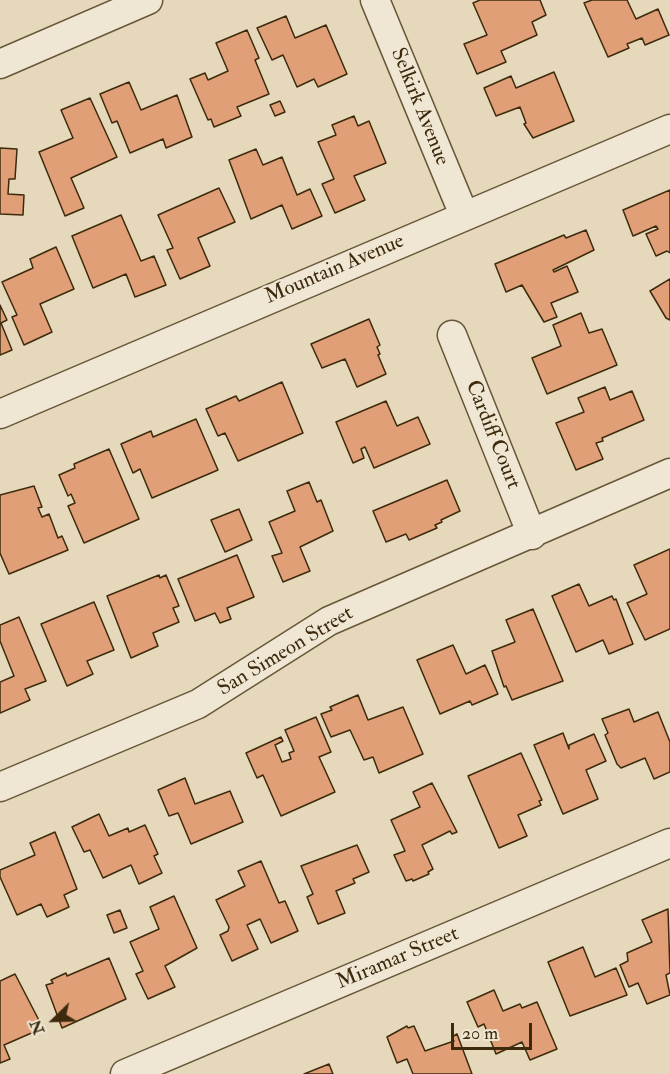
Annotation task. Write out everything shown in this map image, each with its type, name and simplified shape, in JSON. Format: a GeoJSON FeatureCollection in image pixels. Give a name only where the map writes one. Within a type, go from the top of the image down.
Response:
{"type":"FeatureCollection","features":[{"type":"Feature","properties":{"kind":"street"},"geometry":{"type":"LineString","coordinates":[[0,64],[148,0]]}},
{"type":"Feature","properties":{"kind":"street","name":"Selkirk Avenue"},"geometry":{"type":"LineString","coordinates":[[375,0],[464,215]]}},
{"type":"Feature","properties":{"kind":"street","name":"Mountain Avenue"},"geometry":{"type":"LineString","coordinates":[[0,414],[670,129]]}},
{"type":"Feature","properties":{"kind":"street","name":"Cardiff Court"},"geometry":{"type":"LineString","coordinates":[[452,335],[532,535]]}},
{"type":"Feature","properties":{"kind":"street","name":"San Simeon Street"},"geometry":{"type":"LineString","coordinates":[[0,787],[198,704],[329,621],[532,535],[670,473]]}},
{"type":"Feature","properties":{"kind":"street","name":"Miramar Street"},"geometry":{"type":"LineString","coordinates":[[125,1074],[670,843]]}},
{"type":"Feature","properties":{"kind":"building"},"geometry":{"type":"Polygon","coordinates":[[[480,0],[540,0],[546,15],[532,22],[537,35],[501,51],[506,62],[477,74],[464,44],[487,35],[473,3],[480,0]]]}},
{"type":"Feature","properties":{"kind":"building"},"geometry":{"type":"Polygon","coordinates":[[[592,0],[627,0],[636,19],[658,9],[669,35],[645,45],[642,38],[627,44],[629,48],[608,57],[584,3],[592,0]]]}},
{"type":"Feature","properties":{"kind":"building"},"geometry":{"type":"Polygon","coordinates":[[[286,16],[295,38],[326,25],[347,74],[318,87],[314,79],[297,87],[283,55],[272,60],[257,28],[286,16]]]}},
{"type":"Feature","properties":{"kind":"building"},"geometry":{"type":"Polygon","coordinates":[[[247,30],[259,58],[255,60],[269,94],[237,107],[241,116],[214,127],[211,119],[208,120],[190,79],[205,73],[208,80],[228,71],[216,43],[247,30]]]}},
{"type":"Feature","properties":{"kind":"building"},"geometry":{"type":"Polygon","coordinates":[[[554,72],[574,121],[533,138],[524,124],[526,123],[520,107],[496,116],[484,88],[511,76],[516,88],[554,72]]]}},
{"type":"Feature","properties":{"kind":"building"},"geometry":{"type":"Polygon","coordinates":[[[129,82],[141,110],[177,95],[192,137],[166,148],[163,139],[130,153],[117,121],[112,123],[100,94],[129,82]]]}},
{"type":"Feature","properties":{"kind":"building"},"geometry":{"type":"Polygon","coordinates":[[[90,98],[117,157],[71,178],[84,208],[65,216],[39,152],[73,138],[61,110],[90,98]]]}},
{"type":"Feature","properties":{"kind":"building"},"geometry":{"type":"Polygon","coordinates":[[[280,101],[285,112],[275,116],[270,105],[280,101]]]}},
{"type":"Feature","properties":{"kind":"building"},"geometry":{"type":"Polygon","coordinates":[[[354,116],[358,126],[369,121],[386,163],[354,176],[365,200],[335,213],[322,184],[334,179],[318,142],[336,135],[332,125],[354,116]]]}},
{"type":"Feature","properties":{"kind":"building"},"geometry":{"type":"Polygon","coordinates":[[[0,148],[17,149],[15,179],[9,179],[8,194],[24,195],[23,215],[0,214],[0,148]]]}},
{"type":"Feature","properties":{"kind":"building"},"geometry":{"type":"Polygon","coordinates":[[[256,149],[263,165],[282,157],[297,195],[310,189],[322,216],[292,229],[282,205],[251,219],[229,160],[256,149]]]}},
{"type":"Feature","properties":{"kind":"building"},"geometry":{"type":"Polygon","coordinates":[[[219,188],[235,222],[198,238],[210,266],[180,279],[167,250],[173,248],[158,215],[219,188]]]}},
{"type":"Feature","properties":{"kind":"building"},"geometry":{"type":"Polygon","coordinates":[[[670,190],[670,253],[667,251],[656,256],[646,234],[658,229],[656,226],[633,236],[623,210],[670,190]]]}},
{"type":"Feature","properties":{"kind":"building"},"geometry":{"type":"Polygon","coordinates":[[[121,215],[141,261],[154,256],[166,285],[135,297],[126,274],[93,288],[72,236],[121,215]]]}},
{"type":"Feature","properties":{"kind":"building"},"geometry":{"type":"Polygon","coordinates":[[[586,230],[594,250],[553,270],[554,272],[567,266],[578,292],[551,303],[557,317],[544,322],[522,285],[506,292],[495,264],[564,235],[566,238],[586,230]]]}},
{"type":"Feature","properties":{"kind":"building"},"geometry":{"type":"Polygon","coordinates":[[[56,247],[74,289],[40,304],[52,332],[24,345],[12,317],[17,315],[2,282],[33,268],[30,259],[56,247]]]}},
{"type":"Feature","properties":{"kind":"building"},"geometry":{"type":"Polygon","coordinates":[[[670,279],[670,320],[666,318],[650,291],[670,279]]]}},
{"type":"Feature","properties":{"kind":"building"},"geometry":{"type":"Polygon","coordinates":[[[0,305],[7,320],[1,323],[12,350],[0,355],[0,305]]]}},
{"type":"Feature","properties":{"kind":"building"},"geometry":{"type":"Polygon","coordinates":[[[581,313],[589,333],[602,329],[617,365],[547,394],[532,358],[561,346],[553,325],[581,313]]]}},
{"type":"Feature","properties":{"kind":"building"},"geometry":{"type":"Polygon","coordinates":[[[369,319],[380,345],[377,347],[380,354],[378,355],[386,374],[357,387],[345,359],[322,368],[311,344],[369,319]]]}},
{"type":"Feature","properties":{"kind":"building"},"geometry":{"type":"Polygon","coordinates":[[[282,382],[303,433],[238,461],[225,433],[218,436],[206,409],[236,396],[239,401],[282,382]]]}},
{"type":"Feature","properties":{"kind":"building"},"geometry":{"type":"Polygon","coordinates":[[[605,387],[610,400],[632,391],[644,420],[602,438],[603,441],[596,443],[603,459],[576,470],[556,423],[584,412],[578,398],[605,387]]]}},
{"type":"Feature","properties":{"kind":"building"},"geometry":{"type":"Polygon","coordinates":[[[386,401],[397,426],[418,417],[430,444],[374,468],[365,447],[361,449],[364,458],[353,463],[336,422],[386,401]]]}},
{"type":"Feature","properties":{"kind":"building"},"geometry":{"type":"Polygon","coordinates":[[[196,419],[218,470],[152,498],[140,469],[133,473],[121,444],[151,431],[153,437],[196,419]]]}},
{"type":"Feature","properties":{"kind":"building"},"geometry":{"type":"Polygon","coordinates":[[[109,449],[139,519],[84,543],[68,506],[75,503],[71,494],[68,496],[59,475],[75,468],[74,464],[109,449]]]}},
{"type":"Feature","properties":{"kind":"building"},"geometry":{"type":"Polygon","coordinates":[[[447,480],[460,511],[441,520],[442,522],[435,525],[437,528],[409,540],[406,534],[386,542],[373,511],[447,480]]]}},
{"type":"Feature","properties":{"kind":"building"},"geometry":{"type":"Polygon","coordinates":[[[309,482],[317,502],[321,500],[333,531],[300,547],[310,571],[283,582],[272,556],[282,553],[269,522],[295,511],[287,491],[309,482]]]}},
{"type":"Feature","properties":{"kind":"building"},"geometry":{"type":"Polygon","coordinates":[[[34,486],[42,507],[38,508],[42,517],[49,514],[58,538],[62,536],[68,550],[9,574],[0,553],[0,495],[34,486]]]}},
{"type":"Feature","properties":{"kind":"building"},"geometry":{"type":"Polygon","coordinates":[[[239,509],[252,540],[225,552],[211,520],[239,509]]]}},
{"type":"Feature","properties":{"kind":"building"},"geometry":{"type":"Polygon","coordinates":[[[670,549],[670,629],[645,640],[627,603],[647,594],[634,565],[670,549]]]}},
{"type":"Feature","properties":{"kind":"building"},"geometry":{"type":"Polygon","coordinates":[[[237,555],[254,597],[227,608],[231,619],[220,623],[215,613],[195,621],[178,579],[237,555]]]}},
{"type":"Feature","properties":{"kind":"building"},"geometry":{"type":"Polygon","coordinates":[[[159,575],[160,578],[166,575],[179,606],[173,608],[179,622],[153,633],[158,646],[131,658],[107,596],[159,575]]]}},
{"type":"Feature","properties":{"kind":"building"},"geometry":{"type":"Polygon","coordinates":[[[579,584],[589,606],[612,596],[614,600],[616,599],[633,644],[609,654],[603,640],[576,652],[552,596],[579,584]]]}},
{"type":"Feature","properties":{"kind":"building"},"geometry":{"type":"Polygon","coordinates":[[[94,602],[114,650],[87,661],[93,674],[67,686],[41,624],[94,602]]]}},
{"type":"Feature","properties":{"kind":"building"},"geometry":{"type":"Polygon","coordinates":[[[533,609],[563,681],[512,700],[506,686],[504,687],[492,651],[515,642],[506,620],[533,609]]]}},
{"type":"Feature","properties":{"kind":"building"},"geometry":{"type":"Polygon","coordinates":[[[19,617],[46,681],[25,689],[30,700],[0,713],[0,682],[14,676],[0,641],[0,625],[19,617]]]}},
{"type":"Feature","properties":{"kind":"building"},"geometry":{"type":"Polygon","coordinates":[[[453,645],[466,674],[485,665],[498,694],[472,705],[470,701],[440,714],[417,660],[453,645]]]}},
{"type":"Feature","properties":{"kind":"building"},"geometry":{"type":"Polygon","coordinates":[[[358,695],[368,720],[403,707],[423,754],[379,773],[373,757],[364,760],[350,730],[331,737],[321,714],[332,710],[330,707],[358,695]]]}},
{"type":"Feature","properties":{"kind":"building"},"geometry":{"type":"Polygon","coordinates":[[[629,709],[634,722],[658,712],[670,742],[670,772],[654,779],[645,758],[621,768],[617,764],[605,735],[608,733],[602,719],[629,709]]]}},
{"type":"Feature","properties":{"kind":"building"},"geometry":{"type":"Polygon","coordinates":[[[316,717],[331,752],[319,757],[335,792],[281,816],[263,775],[257,778],[246,753],[281,737],[283,741],[275,745],[282,762],[291,759],[289,753],[294,751],[285,730],[316,717]]]}},
{"type":"Feature","properties":{"kind":"building"},"geometry":{"type":"Polygon","coordinates":[[[563,733],[569,749],[569,745],[594,734],[606,761],[586,770],[598,799],[563,814],[534,745],[563,733]]]}},
{"type":"Feature","properties":{"kind":"building"},"geometry":{"type":"Polygon","coordinates":[[[521,753],[542,800],[539,801],[541,805],[518,815],[527,836],[499,848],[468,776],[521,753]]]}},
{"type":"Feature","properties":{"kind":"building"},"geometry":{"type":"Polygon","coordinates":[[[185,778],[195,804],[230,791],[243,822],[191,844],[178,813],[169,816],[158,790],[185,778]]]}},
{"type":"Feature","properties":{"kind":"building"},"geometry":{"type":"Polygon","coordinates":[[[432,783],[457,832],[452,834],[450,831],[422,845],[433,869],[428,872],[429,874],[413,881],[412,879],[406,881],[394,855],[405,851],[391,820],[420,807],[413,792],[432,783]]]}},
{"type":"Feature","properties":{"kind":"building"},"geometry":{"type":"Polygon","coordinates":[[[99,814],[109,836],[128,828],[129,832],[145,825],[158,854],[154,856],[162,873],[139,884],[131,865],[103,878],[90,850],[84,852],[72,827],[99,814]]]}},
{"type":"Feature","properties":{"kind":"building"},"geometry":{"type":"Polygon","coordinates":[[[55,832],[77,889],[64,895],[69,907],[47,917],[41,904],[17,915],[0,877],[0,870],[35,855],[30,843],[55,832]]]}},
{"type":"Feature","properties":{"kind":"building"},"geometry":{"type":"Polygon","coordinates":[[[357,845],[369,872],[353,879],[355,883],[336,891],[345,913],[318,924],[307,897],[313,894],[301,866],[357,845]]]}},
{"type":"Feature","properties":{"kind":"building"},"geometry":{"type":"Polygon","coordinates":[[[261,861],[279,903],[285,901],[298,931],[271,943],[260,919],[247,925],[258,949],[232,961],[220,935],[228,931],[229,927],[216,900],[245,886],[238,871],[261,861]]]}},
{"type":"Feature","properties":{"kind":"building"},"geometry":{"type":"Polygon","coordinates":[[[174,896],[197,948],[165,966],[175,987],[148,999],[136,974],[143,971],[130,942],[159,929],[150,907],[174,896]]]}},
{"type":"Feature","properties":{"kind":"building"},"geometry":{"type":"Polygon","coordinates":[[[668,909],[670,973],[666,975],[670,995],[647,1004],[638,983],[629,987],[620,965],[628,961],[627,953],[652,942],[642,920],[668,909]]]}},
{"type":"Feature","properties":{"kind":"building"},"geometry":{"type":"Polygon","coordinates":[[[120,910],[127,928],[114,933],[107,915],[120,910]]]}},
{"type":"Feature","properties":{"kind":"building"},"geometry":{"type":"Polygon","coordinates":[[[583,947],[595,977],[616,968],[627,995],[570,1016],[548,962],[583,947]]]}},
{"type":"Feature","properties":{"kind":"building"},"geometry":{"type":"Polygon","coordinates":[[[109,958],[126,999],[62,1028],[46,985],[53,983],[51,980],[66,973],[67,976],[109,958]]]}},
{"type":"Feature","properties":{"kind":"building"},"geometry":{"type":"Polygon","coordinates":[[[15,974],[43,1028],[4,1045],[10,1059],[0,1063],[0,981],[15,974]]]}},
{"type":"Feature","properties":{"kind":"building"},"geometry":{"type":"Polygon","coordinates":[[[494,990],[503,1011],[520,1004],[522,1008],[537,1002],[557,1049],[530,1060],[522,1042],[496,1054],[484,1024],[478,1027],[467,1002],[494,990]]]}},
{"type":"Feature","properties":{"kind":"building"},"geometry":{"type":"Polygon","coordinates":[[[407,1026],[408,1028],[414,1026],[425,1051],[454,1041],[452,1037],[457,1034],[472,1074],[413,1074],[407,1059],[397,1063],[387,1037],[407,1026]]]}},
{"type":"Feature","properties":{"kind":"building"},"geometry":{"type":"Polygon","coordinates":[[[329,1064],[333,1074],[304,1074],[329,1064]]]}}]}
